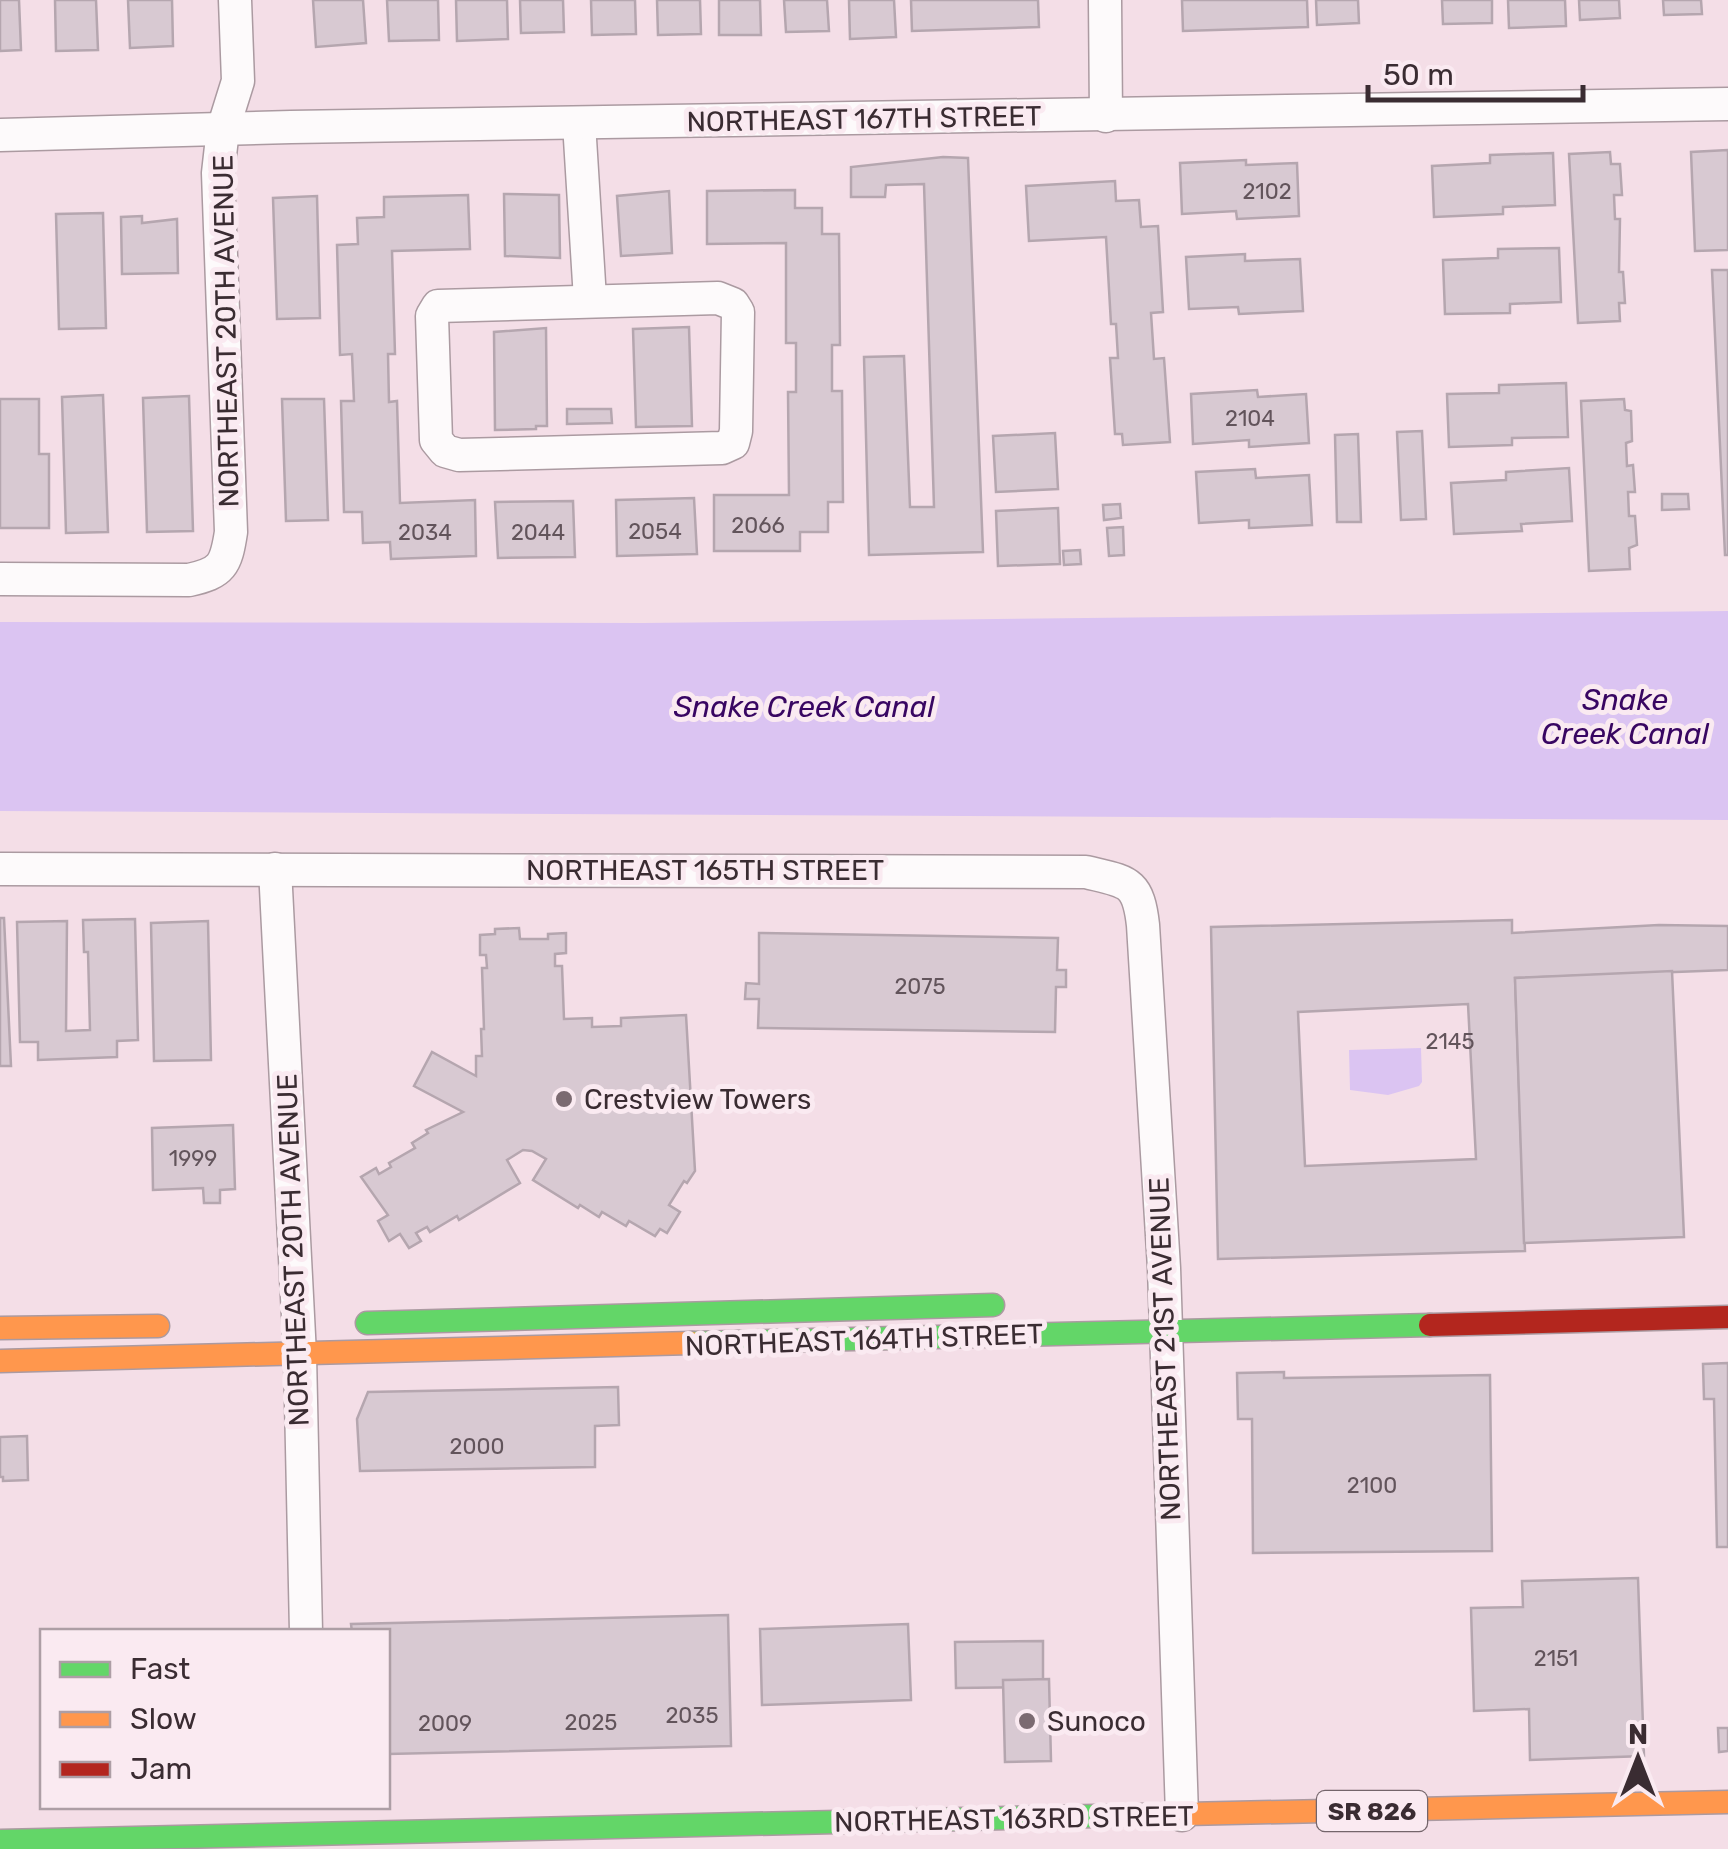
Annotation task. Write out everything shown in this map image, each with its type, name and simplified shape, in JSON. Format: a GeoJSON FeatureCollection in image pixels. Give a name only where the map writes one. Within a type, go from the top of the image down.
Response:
{"type":"FeatureCollection","features":[{"type":"Feature","properties":{"kind":"street","name":"NORTHEAST 20TH AVENUE"},"geometry":{"type":"LineString","coordinates":[[0,579],[189,580],[208,576],[222,567],[231,532],[218,173],[223,129],[238,81],[235,0]]}},
{"type":"Feature","properties":{"kind":"street"},"geometry":{"type":"LineString","coordinates":[[1105,0],[1106,116]]}},
{"type":"Feature","properties":{"kind":"street","name":"NORTHEAST 167TH STREET"},"geometry":{"type":"LineString","coordinates":[[0,135],[1728,104]]}},
{"type":"Feature","properties":{"kind":"street"},"geometry":{"type":"LineString","coordinates":[[578,123],[590,299]]}},
{"type":"Feature","properties":{"kind":"street"},"geometry":{"type":"LineString","coordinates":[[718,298],[733,304],[738,312],[733,443],[722,448],[459,454],[446,451],[436,440],[432,316],[438,306],[590,299],[718,298]]}},
{"type":"Feature","properties":{"kind":"street","name":"NORTHEAST 165TH STREET"},"geometry":{"type":"LineString","coordinates":[[0,869],[1086,872],[1132,886]]}},
{"type":"Feature","properties":{"kind":"street","name":"NORTHEAST 20TH AVENUE"},"geometry":{"type":"LineString","coordinates":[[276,869],[299,1332],[306,1629]]}},
{"type":"Feature","properties":{"kind":"street","name":"NORTHEAST 21ST AVENUE"},"geometry":{"type":"LineString","coordinates":[[1132,886],[1141,904],[1143,925],[1168,1307],[1175,1825]]}},
{"type":"Feature","properties":{"kind":"street","name":"NORTHEAST 164TH STREET"},"geometry":{"type":"LineString","coordinates":[[350,1323],[1019,1304]]}},
{"type":"Feature","properties":{"kind":"street","name":"NORTHEAST 164TH STREET"},"geometry":{"type":"LineString","coordinates":[[0,1361],[237,1354],[299,1332],[1168,1307],[1728,1317]]}},
{"type":"Feature","properties":{"kind":"street"},"geometry":{"type":"LineString","coordinates":[[0,1328],[179,1325]]}},
{"type":"Feature","properties":{"kind":"street","name":"NORTHEAST 163RD STREET"},"geometry":{"type":"LineString","coordinates":[[0,1841],[307,1830],[1175,1825],[1289,1813],[1728,1802]]}},
{"type":"Feature","properties":{"kind":"street"},"geometry":{"type":"LineString","coordinates":[[1236,1835],[1289,1813]]}},
{"type":"Feature","properties":{"kind":"water","name":"Snake Creek Canal"},"geometry":{"type":"Polygon","coordinates":[[[1728,611],[1728,820],[0,811],[0,622],[643,623],[1728,611]]]}},
{"type":"Feature","properties":{"kind":"water"},"geometry":{"type":"Polygon","coordinates":[[[1421,1048],[1419,1086],[1388,1095],[1350,1090],[1349,1050],[1421,1048]]]}},
{"type":"Feature","properties":{"kind":"building"},"geometry":{"type":"Polygon","coordinates":[[[0,0],[19,0],[21,50],[0,51],[0,0]]]}},
{"type":"Feature","properties":{"kind":"building"},"geometry":{"type":"Polygon","coordinates":[[[55,0],[96,0],[98,50],[56,51],[55,0]]]}},
{"type":"Feature","properties":{"kind":"building"},"geometry":{"type":"Polygon","coordinates":[[[128,0],[172,0],[173,46],[130,48],[128,0]]]}},
{"type":"Feature","properties":{"kind":"building"},"geometry":{"type":"Polygon","coordinates":[[[313,0],[363,0],[366,43],[316,47],[313,0]]]}},
{"type":"Feature","properties":{"kind":"building"},"geometry":{"type":"Polygon","coordinates":[[[387,0],[438,0],[439,40],[389,41],[387,0]]]}},
{"type":"Feature","properties":{"kind":"building"},"geometry":{"type":"Polygon","coordinates":[[[456,0],[507,0],[508,39],[457,41],[456,0]]]}},
{"type":"Feature","properties":{"kind":"building"},"geometry":{"type":"Polygon","coordinates":[[[520,0],[563,0],[564,32],[521,33],[520,0]]]}},
{"type":"Feature","properties":{"kind":"building"},"geometry":{"type":"Polygon","coordinates":[[[591,0],[635,0],[636,34],[592,35],[591,0]]]}},
{"type":"Feature","properties":{"kind":"building"},"geometry":{"type":"Polygon","coordinates":[[[657,0],[700,0],[701,34],[658,35],[657,0]]]}},
{"type":"Feature","properties":{"kind":"building"},"geometry":{"type":"Polygon","coordinates":[[[719,0],[760,0],[761,35],[719,35],[719,0]]]}},
{"type":"Feature","properties":{"kind":"building"},"geometry":{"type":"Polygon","coordinates":[[[784,0],[827,0],[829,31],[786,32],[784,0]]]}},
{"type":"Feature","properties":{"kind":"building"},"geometry":{"type":"Polygon","coordinates":[[[849,0],[894,0],[896,37],[850,39],[849,0]]]}},
{"type":"Feature","properties":{"kind":"building"},"geometry":{"type":"Polygon","coordinates":[[[911,0],[1038,0],[1039,27],[912,31],[911,0]]]}},
{"type":"Feature","properties":{"kind":"building"},"geometry":{"type":"Polygon","coordinates":[[[1182,0],[1307,0],[1308,27],[1183,31],[1182,0]]]}},
{"type":"Feature","properties":{"kind":"building"},"geometry":{"type":"Polygon","coordinates":[[[1316,0],[1358,0],[1359,23],[1317,25],[1316,0]]]}},
{"type":"Feature","properties":{"kind":"building"},"geometry":{"type":"Polygon","coordinates":[[[1442,0],[1492,0],[1492,23],[1443,24],[1442,0]]]}},
{"type":"Feature","properties":{"kind":"building"},"geometry":{"type":"Polygon","coordinates":[[[1508,0],[1565,0],[1566,26],[1509,28],[1508,0]]]}},
{"type":"Feature","properties":{"kind":"building"},"geometry":{"type":"Polygon","coordinates":[[[1579,0],[1619,0],[1620,18],[1580,20],[1579,0]]]}},
{"type":"Feature","properties":{"kind":"building"},"geometry":{"type":"Polygon","coordinates":[[[1663,0],[1701,0],[1702,14],[1664,15],[1663,0]]]}},
{"type":"Feature","properties":{"kind":"building"},"geometry":{"type":"Polygon","coordinates":[[[1728,150],[1728,250],[1695,251],[1691,152],[1728,150]]]}},
{"type":"Feature","properties":{"kind":"building"},"geometry":{"type":"Polygon","coordinates":[[[1610,152],[1611,164],[1620,164],[1622,195],[1614,195],[1615,219],[1620,219],[1619,272],[1623,272],[1625,303],[1619,303],[1620,321],[1578,323],[1569,154],[1610,152]]]}},
{"type":"Feature","properties":{"kind":"building"},"geometry":{"type":"Polygon","coordinates":[[[1553,153],[1555,205],[1503,207],[1503,214],[1434,217],[1432,166],[1490,163],[1490,155],[1553,153]]]}},
{"type":"Feature","properties":{"kind":"building"},"geometry":{"type":"Polygon","coordinates":[[[968,158],[983,552],[869,555],[864,357],[904,356],[910,507],[934,507],[924,184],[886,185],[885,197],[851,197],[851,167],[968,158]]]}},
{"type":"Feature","properties":{"kind":"building"},"geometry":{"type":"Polygon","coordinates":[[[1246,160],[1246,165],[1297,163],[1299,216],[1237,219],[1236,211],[1182,214],[1180,163],[1246,160]]]}},
{"type":"Feature","properties":{"kind":"building"},"geometry":{"type":"Polygon","coordinates":[[[1115,181],[1116,201],[1139,200],[1141,227],[1158,226],[1163,312],[1151,313],[1154,359],[1164,358],[1170,442],[1123,445],[1122,434],[1115,434],[1110,358],[1118,358],[1116,324],[1111,324],[1106,237],[1029,241],[1026,186],[1115,181]]]}},
{"type":"Feature","properties":{"kind":"building"},"geometry":{"type":"Polygon","coordinates":[[[795,190],[795,208],[822,208],[822,234],[839,234],[840,345],[832,345],[832,391],[842,391],[843,502],[828,502],[828,532],[800,532],[800,551],[714,551],[714,495],[789,495],[788,392],[796,392],[796,343],[786,343],[786,243],[707,244],[707,191],[795,190]]]}},
{"type":"Feature","properties":{"kind":"building"},"geometry":{"type":"Polygon","coordinates":[[[669,191],[672,253],[621,256],[617,196],[669,191]]]}},
{"type":"Feature","properties":{"kind":"building"},"geometry":{"type":"Polygon","coordinates":[[[504,194],[559,195],[560,258],[505,256],[504,194]]]}},
{"type":"Feature","properties":{"kind":"building"},"geometry":{"type":"Polygon","coordinates":[[[468,195],[470,249],[392,251],[395,354],[388,354],[389,402],[397,401],[400,503],[475,500],[476,556],[391,559],[390,542],[363,543],[362,512],[344,512],[341,401],[354,401],[352,354],[340,355],[337,245],[358,244],[357,218],[384,217],[384,197],[468,195]]]}},
{"type":"Feature","properties":{"kind":"building"},"geometry":{"type":"Polygon","coordinates":[[[317,196],[320,318],[277,319],[273,198],[317,196]]]}},
{"type":"Feature","properties":{"kind":"building"},"geometry":{"type":"Polygon","coordinates":[[[103,213],[106,328],[59,329],[56,214],[103,213]]]}},
{"type":"Feature","properties":{"kind":"building"},"geometry":{"type":"Polygon","coordinates":[[[142,216],[142,223],[177,219],[178,273],[122,274],[121,217],[142,216]]]}},
{"type":"Feature","properties":{"kind":"building"},"geometry":{"type":"Polygon","coordinates":[[[1559,248],[1561,302],[1510,304],[1510,313],[1445,314],[1443,260],[1498,258],[1498,249],[1559,248]]]}},
{"type":"Feature","properties":{"kind":"building"},"geometry":{"type":"Polygon","coordinates":[[[1245,254],[1245,261],[1300,259],[1303,311],[1239,314],[1238,307],[1189,309],[1186,257],[1245,254]]]}},
{"type":"Feature","properties":{"kind":"building"},"geometry":{"type":"Polygon","coordinates":[[[1712,270],[1728,270],[1728,555],[1725,555],[1712,270]]]}},
{"type":"Feature","properties":{"kind":"building"},"geometry":{"type":"Polygon","coordinates":[[[689,327],[692,426],[636,427],[633,329],[689,327]]]}},
{"type":"Feature","properties":{"kind":"building"},"geometry":{"type":"Polygon","coordinates":[[[546,328],[547,426],[495,430],[494,332],[546,328]]]}},
{"type":"Feature","properties":{"kind":"building"},"geometry":{"type":"Polygon","coordinates":[[[1566,383],[1568,437],[1512,438],[1512,445],[1449,447],[1447,394],[1499,393],[1499,385],[1566,383]]]}},
{"type":"Feature","properties":{"kind":"building"},"geometry":{"type":"Polygon","coordinates":[[[1257,390],[1258,397],[1306,394],[1309,443],[1249,447],[1249,440],[1193,444],[1191,394],[1257,390]]]}},
{"type":"Feature","properties":{"kind":"building"},"geometry":{"type":"Polygon","coordinates":[[[103,395],[108,532],[66,533],[62,397],[103,395]]]}},
{"type":"Feature","properties":{"kind":"building"},"geometry":{"type":"Polygon","coordinates":[[[189,396],[193,531],[147,532],[143,398],[189,396]]]}},
{"type":"Feature","properties":{"kind":"building"},"geometry":{"type":"Polygon","coordinates":[[[0,399],[39,399],[39,454],[49,454],[49,528],[0,528],[0,399]]]}},
{"type":"Feature","properties":{"kind":"building"},"geometry":{"type":"Polygon","coordinates":[[[282,399],[324,399],[328,520],[286,521],[282,399]]]}},
{"type":"Feature","properties":{"kind":"building"},"geometry":{"type":"Polygon","coordinates":[[[1624,399],[1625,410],[1631,411],[1632,441],[1626,443],[1627,466],[1633,465],[1635,492],[1628,492],[1629,516],[1635,516],[1637,545],[1629,548],[1630,569],[1589,571],[1581,401],[1624,399]]]}},
{"type":"Feature","properties":{"kind":"building"},"geometry":{"type":"Polygon","coordinates":[[[567,409],[611,409],[612,423],[567,424],[567,409]]]}},
{"type":"Feature","properties":{"kind":"building"},"geometry":{"type":"Polygon","coordinates":[[[1422,431],[1426,519],[1401,520],[1397,432],[1422,431]]]}},
{"type":"Feature","properties":{"kind":"building"},"geometry":{"type":"Polygon","coordinates":[[[1055,433],[1058,489],[996,492],[993,436],[1055,433]]]}},
{"type":"Feature","properties":{"kind":"building"},"geometry":{"type":"Polygon","coordinates":[[[1358,434],[1361,522],[1337,522],[1335,435],[1358,434]]]}},
{"type":"Feature","properties":{"kind":"building"},"geometry":{"type":"Polygon","coordinates":[[[1569,468],[1572,521],[1521,524],[1522,531],[1454,534],[1451,483],[1506,480],[1506,472],[1569,468]]]}},
{"type":"Feature","properties":{"kind":"building"},"geometry":{"type":"Polygon","coordinates":[[[1255,469],[1256,478],[1309,475],[1312,525],[1249,528],[1249,520],[1199,523],[1196,472],[1255,469]]]}},
{"type":"Feature","properties":{"kind":"building"},"geometry":{"type":"Polygon","coordinates":[[[1662,494],[1688,494],[1689,509],[1662,510],[1662,494]]]}},
{"type":"Feature","properties":{"kind":"building"},"geometry":{"type":"Polygon","coordinates":[[[694,498],[697,554],[617,556],[616,500],[694,498]]]}},
{"type":"Feature","properties":{"kind":"building"},"geometry":{"type":"Polygon","coordinates":[[[573,501],[575,557],[498,558],[495,502],[573,501]]]}},
{"type":"Feature","properties":{"kind":"building"},"geometry":{"type":"Polygon","coordinates":[[[1120,504],[1121,518],[1104,520],[1103,505],[1120,504]]]}},
{"type":"Feature","properties":{"kind":"building"},"geometry":{"type":"Polygon","coordinates":[[[1058,508],[1060,564],[998,566],[996,511],[1058,508]]]}},
{"type":"Feature","properties":{"kind":"building"},"geometry":{"type":"Polygon","coordinates":[[[1123,527],[1124,555],[1109,556],[1107,528],[1123,527]]]}},
{"type":"Feature","properties":{"kind":"building"},"geometry":{"type":"Polygon","coordinates":[[[1080,550],[1081,564],[1064,565],[1063,551],[1080,550]]]}},
{"type":"Feature","properties":{"kind":"building"},"geometry":{"type":"Polygon","coordinates":[[[0,918],[4,918],[11,1066],[0,1066],[0,918]]]}},
{"type":"Feature","properties":{"kind":"building"},"geometry":{"type":"Polygon","coordinates":[[[135,919],[138,1040],[117,1041],[117,1057],[38,1060],[38,1042],[20,1042],[17,922],[67,921],[66,1031],[90,1030],[83,920],[135,919]]]}},
{"type":"Feature","properties":{"kind":"building"},"geometry":{"type":"Polygon","coordinates":[[[1512,920],[1512,933],[1659,925],[1728,926],[1728,970],[1515,978],[1525,1251],[1218,1259],[1211,927],[1512,920]],[[1468,1004],[1298,1012],[1305,1166],[1476,1159],[1468,1004]]]}},
{"type":"Feature","properties":{"kind":"building"},"geometry":{"type":"Polygon","coordinates":[[[208,921],[211,1060],[154,1061],[151,923],[208,921]]]}},
{"type":"Feature","properties":{"kind":"building","name":"Crestview Towers"},"geometry":{"type":"Polygon","coordinates":[[[519,928],[520,939],[548,939],[548,934],[566,933],[566,953],[555,954],[555,966],[562,966],[564,1019],[592,1018],[592,1027],[621,1026],[621,1018],[686,1015],[695,1171],[669,1205],[680,1212],[667,1233],[660,1229],[655,1236],[629,1221],[626,1226],[602,1212],[599,1217],[580,1205],[578,1208],[533,1180],[546,1159],[523,1150],[507,1160],[520,1183],[459,1220],[457,1216],[430,1232],[427,1227],[416,1233],[421,1241],[409,1248],[400,1234],[389,1241],[378,1221],[388,1215],[361,1177],[376,1168],[379,1174],[391,1167],[389,1163],[415,1148],[412,1143],[428,1133],[426,1130],[463,1112],[414,1086],[432,1052],[476,1076],[476,1056],[482,1056],[484,1029],[482,968],[487,968],[486,955],[480,955],[480,935],[495,934],[495,929],[519,928]]]}},
{"type":"Feature","properties":{"kind":"building"},"geometry":{"type":"Polygon","coordinates":[[[759,933],[1058,938],[1057,970],[1066,970],[1066,987],[1056,987],[1055,1032],[758,1028],[759,999],[745,999],[746,983],[759,984],[759,933]]]}},
{"type":"Feature","properties":{"kind":"building"},"geometry":{"type":"Polygon","coordinates":[[[1672,971],[1684,1237],[1524,1243],[1515,978],[1672,971]]]}},
{"type":"Feature","properties":{"kind":"building"},"geometry":{"type":"Polygon","coordinates":[[[233,1125],[235,1189],[220,1190],[220,1203],[204,1203],[203,1188],[153,1190],[152,1128],[233,1125]]]}},
{"type":"Feature","properties":{"kind":"building"},"geometry":{"type":"Polygon","coordinates":[[[1728,1363],[1728,1547],[1717,1547],[1714,1399],[1704,1399],[1703,1364],[1728,1363]]]}},
{"type":"Feature","properties":{"kind":"building"},"geometry":{"type":"Polygon","coordinates":[[[1284,1372],[1284,1378],[1490,1375],[1492,1551],[1253,1553],[1252,1419],[1238,1419],[1237,1373],[1284,1372]]]}},
{"type":"Feature","properties":{"kind":"building"},"geometry":{"type":"Polygon","coordinates":[[[618,1387],[619,1425],[595,1426],[595,1467],[360,1471],[357,1419],[368,1392],[618,1387]]]}},
{"type":"Feature","properties":{"kind":"building"},"geometry":{"type":"Polygon","coordinates":[[[27,1436],[28,1480],[3,1481],[0,1437],[27,1436]]]}},
{"type":"Feature","properties":{"kind":"building"},"geometry":{"type":"Polygon","coordinates":[[[1638,1578],[1644,1756],[1530,1760],[1529,1709],[1474,1711],[1471,1608],[1523,1607],[1522,1581],[1638,1578]]]}},
{"type":"Feature","properties":{"kind":"building"},"geometry":{"type":"Polygon","coordinates":[[[728,1615],[731,1746],[390,1754],[390,1629],[352,1629],[351,1624],[728,1615]]]}},
{"type":"Feature","properties":{"kind":"building"},"geometry":{"type":"Polygon","coordinates":[[[908,1624],[911,1700],[762,1705],[760,1629],[908,1624]]]}},
{"type":"Feature","properties":{"kind":"building"},"geometry":{"type":"Polygon","coordinates":[[[1043,1641],[1043,1687],[956,1688],[955,1642],[1043,1641]]]}},
{"type":"Feature","properties":{"kind":"building","name":"Sunoco"},"geometry":{"type":"Polygon","coordinates":[[[1049,1679],[1051,1761],[1005,1762],[1003,1680],[1049,1679]]]}},
{"type":"Feature","properties":{"kind":"building"},"geometry":{"type":"Polygon","coordinates":[[[1718,1728],[1728,1728],[1728,1751],[1719,1752],[1718,1728]]]}},
{"type":"Feature","properties":{"kind":"traffic: fast"},"geometry":{"type":"LineString","coordinates":[[367,1323],[993,1305]]}},
{"type":"Feature","properties":{"kind":"traffic: fast"},"geometry":{"type":"LineString","coordinates":[[692,1343],[1430,1325]]}},
{"type":"Feature","properties":{"kind":"traffic: fast"},"geometry":{"type":"LineString","coordinates":[[0,1841],[1186,1814]]}},
{"type":"Feature","properties":{"kind":"traffic: slow"},"geometry":{"type":"LineString","coordinates":[[0,1328],[158,1326]]}},
{"type":"Feature","properties":{"kind":"traffic: slow"},"geometry":{"type":"LineString","coordinates":[[0,1361],[692,1343]]}},
{"type":"Feature","properties":{"kind":"traffic: slow"},"geometry":{"type":"LineString","coordinates":[[1186,1814],[1728,1802]]}},
{"type":"Feature","properties":{"kind":"traffic: jam"},"geometry":{"type":"LineString","coordinates":[[1430,1325],[1728,1317]]}},
{"type":"Feature","properties":{"kind":"place","name":"Crestview Towers"},"geometry":{"type":"Point","coordinates":[564,1099]}},
{"type":"Feature","properties":{"kind":"place","name":"Sunoco"},"geometry":{"type":"Point","coordinates":[1027,1721]}}]}
